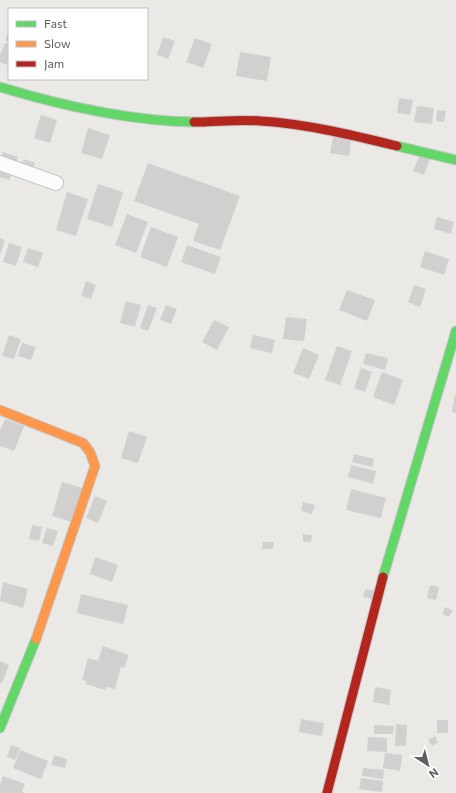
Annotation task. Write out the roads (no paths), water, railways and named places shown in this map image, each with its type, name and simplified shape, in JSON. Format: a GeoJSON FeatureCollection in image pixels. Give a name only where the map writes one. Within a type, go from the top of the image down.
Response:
{"type":"FeatureCollection","features":[{"type":"Feature","properties":{"kind":"street"},"geometry":{"type":"LineString","coordinates":[[0,87],[42,100],[125,116],[183,122],[271,121],[344,134],[456,160]]}},
{"type":"Feature","properties":{"kind":"street"},"geometry":{"type":"LineString","coordinates":[[0,162],[56,183]]}},
{"type":"Feature","properties":{"kind":"street"},"geometry":{"type":"LineString","coordinates":[[327,793],[394,536],[456,331]]}},
{"type":"Feature","properties":{"kind":"street"},"geometry":{"type":"LineString","coordinates":[[0,410],[83,443],[90,452],[95,466],[34,645],[0,728]]}}]}
